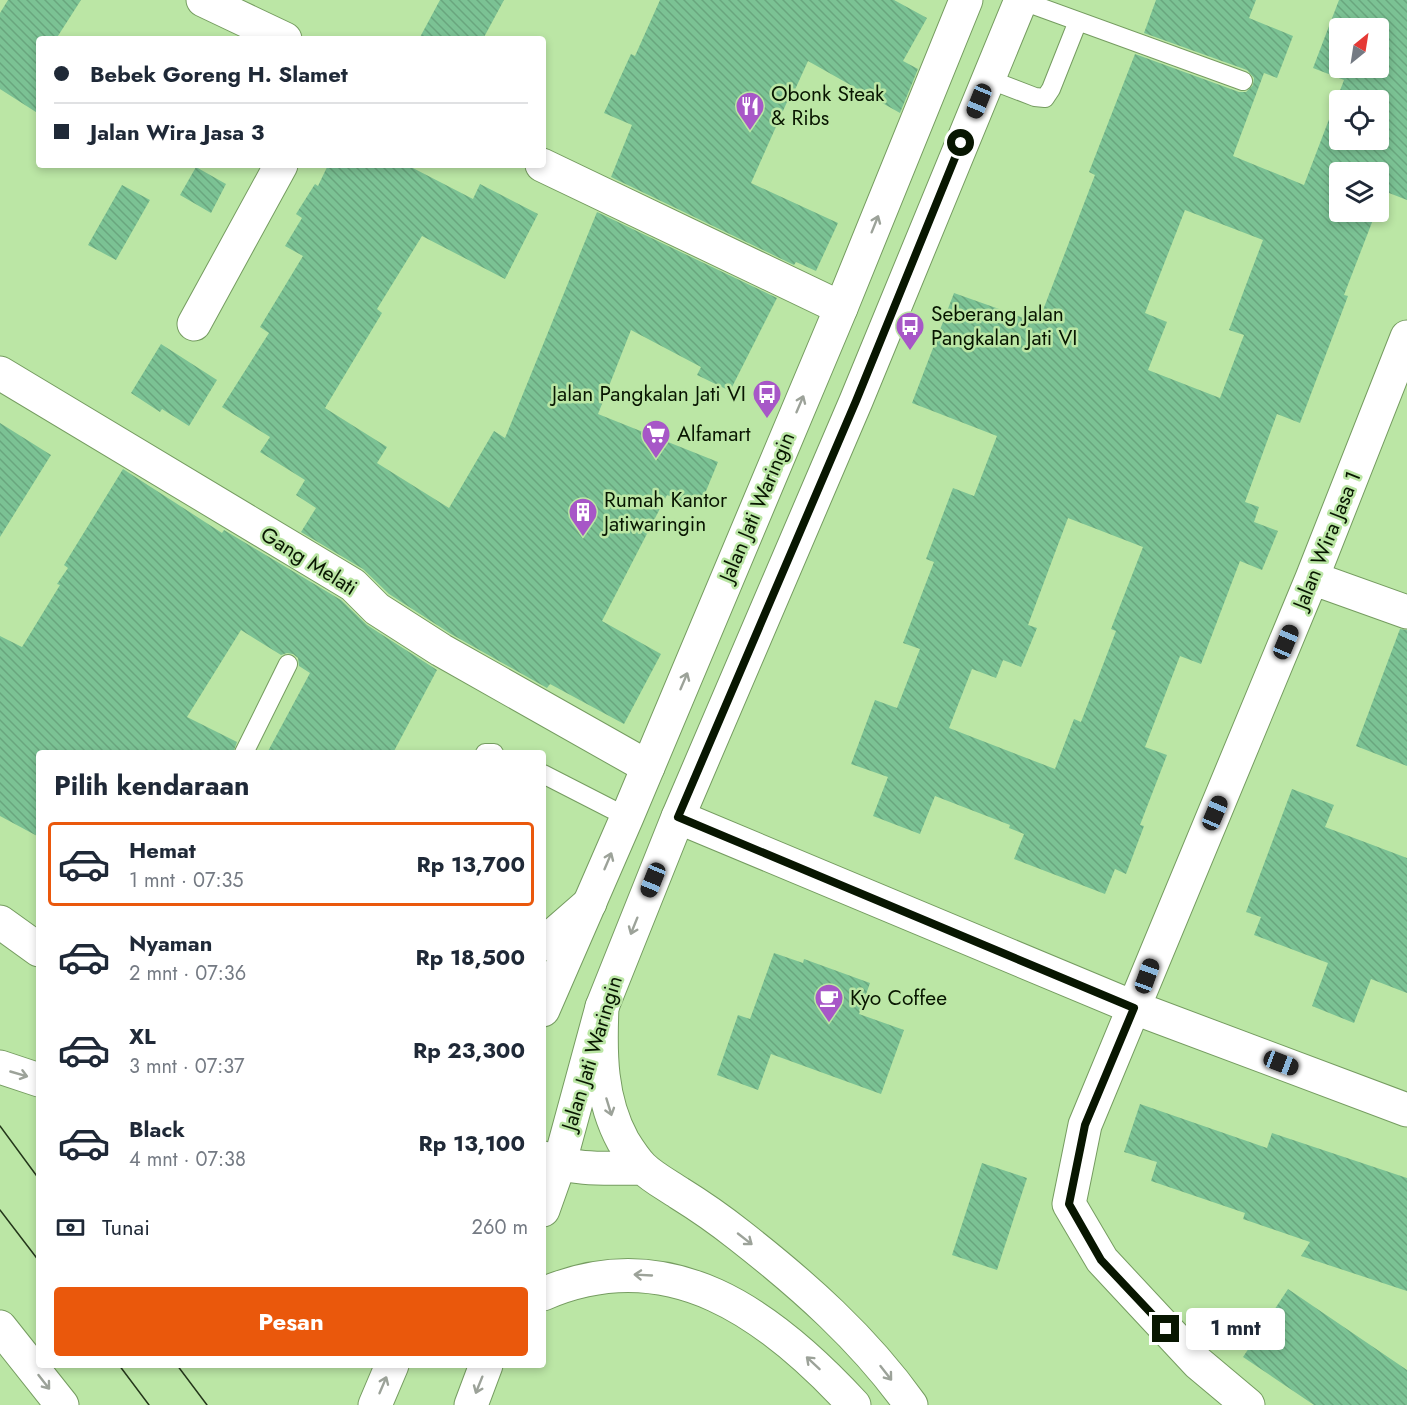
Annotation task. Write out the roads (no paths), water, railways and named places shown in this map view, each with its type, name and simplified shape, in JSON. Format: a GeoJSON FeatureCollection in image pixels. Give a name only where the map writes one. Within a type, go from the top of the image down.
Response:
{"type":"FeatureCollection","features":[{"type":"Feature","properties":{"kind":"main road"},"geometry":{"type":"LineString","coordinates":[[203,0],[279,36]]}},
{"type":"Feature","properties":{"kind":"main road","name":"Jalan Jati Waringin"},"geometry":{"type":"LineString","coordinates":[[546,1192],[551,1161],[602,1007],[678,817],[856,401],[1021,0]]}},
{"type":"Feature","properties":{"kind":"main road","name":"Jalan Jati Waringin"},"geometry":{"type":"LineString","coordinates":[[546,1003],[842,308],[961,2]]}},
{"type":"Feature","properties":{"kind":"main road"},"geometry":{"type":"LineString","coordinates":[[546,167],[842,308]]}},
{"type":"Feature","properties":{"kind":"main road"},"geometry":{"type":"LineString","coordinates":[[194,324],[279,168]]}},
{"type":"Feature","properties":{"kind":"main road","name":"Jalan Wira Jasa 1"},"geometry":{"type":"LineString","coordinates":[[1248,1405],[1198,1363],[1101,1260],[1069,1204],[1085,1125],[1312,578],[1407,337]]}},
{"type":"Feature","properties":{"kind":"main road","name":"Gang Melati"},"geometry":{"type":"LineString","coordinates":[[0,373],[353,585],[377,609],[441,650],[648,767]]}},
{"type":"Feature","properties":{"kind":"main road"},"geometry":{"type":"LineString","coordinates":[[1312,578],[1407,612]]}},
{"type":"Feature","properties":{"kind":"main road"},"geometry":{"type":"LineString","coordinates":[[678,817],[1134,1008],[1407,1110]]}},
{"type":"Feature","properties":{"kind":"main road"},"geometry":{"type":"LineString","coordinates":[[546,941],[590,903]]}},
{"type":"Feature","properties":{"kind":"main road"},"geometry":{"type":"LineString","coordinates":[[0,922],[36,948]]}},
{"type":"Feature","properties":{"kind":"main road"},"geometry":{"type":"LineString","coordinates":[[602,1007],[600,1043],[605,1093],[614,1123],[624,1143],[642,1168],[738,1234],[834,1315],[876,1361],[911,1405]]}},
{"type":"Feature","properties":{"kind":"main road"},"geometry":{"type":"LineString","coordinates":[[0,1067],[36,1079]]}},
{"type":"Feature","properties":{"kind":"main road"},"geometry":{"type":"LineString","coordinates":[[551,1161],[594,1168],[642,1168]]}},
{"type":"Feature","properties":{"kind":"main road"},"geometry":{"type":"LineString","coordinates":[[546,1293],[578,1281],[628,1275],[651,1275],[704,1290],[760,1321],[794,1345],[854,1405]]}},
{"type":"Feature","properties":{"kind":"main road"},"geometry":{"type":"LineString","coordinates":[[0,1327],[62,1405]]}},
{"type":"Feature","properties":{"kind":"main road"},"geometry":{"type":"LineString","coordinates":[[375,1405],[391,1368]]}},
{"type":"Feature","properties":{"kind":"main road"},"geometry":{"type":"LineString","coordinates":[[471,1405],[485,1368]]}},
{"type":"Feature","properties":{"kind":"lane"},"geometry":{"type":"LineString","coordinates":[[1021,0],[1243,81]]}},
{"type":"Feature","properties":{"kind":"lane"},"geometry":{"type":"LineString","coordinates":[[988,79],[1035,97],[1045,98],[1051,89],[1078,21]]}},
{"type":"Feature","properties":{"kind":"lane"},"geometry":{"type":"LineString","coordinates":[[245,750],[288,664]]}},
{"type":"Feature","properties":{"kind":"lane"},"geometry":{"type":"LineString","coordinates":[[546,776],[627,817]]}},
{"type":"Feature","properties":{"kind":"tram line"},"geometry":{"type":"LineString","coordinates":[[0,1126],[36,1175]]}},
{"type":"Feature","properties":{"kind":"tram line"},"geometry":{"type":"LineString","coordinates":[[0,1210],[36,1257]]}},
{"type":"Feature","properties":{"kind":"tram line"},"geometry":{"type":"LineString","coordinates":[[121,1368],[149,1405]]}},
{"type":"Feature","properties":{"kind":"tram line"},"geometry":{"type":"LineString","coordinates":[[179,1368],[207,1405]]}},
{"type":"Feature","properties":{"kind":"place","name":"Obonk Steak & Ribs"},"geometry":{"type":"Point","coordinates":[750,132]}},
{"type":"Feature","properties":{"kind":"place","name":"Seberang Jalan Pangkalan Jati VI"},"geometry":{"type":"Point","coordinates":[910,352]}},
{"type":"Feature","properties":{"kind":"place","name":"Jalan Pangkalan Jati VI"},"geometry":{"type":"Point","coordinates":[767,420]}},
{"type":"Feature","properties":{"kind":"place","name":"Alfamart"},"geometry":{"type":"Point","coordinates":[656,460]}},
{"type":"Feature","properties":{"kind":"place","name":"Rumah Kantor Jatiwaringin"},"geometry":{"type":"Point","coordinates":[583,538]}},
{"type":"Feature","properties":{"kind":"place","name":"Kyo Coffee"},"geometry":{"type":"Point","coordinates":[829,1024]}}]}
